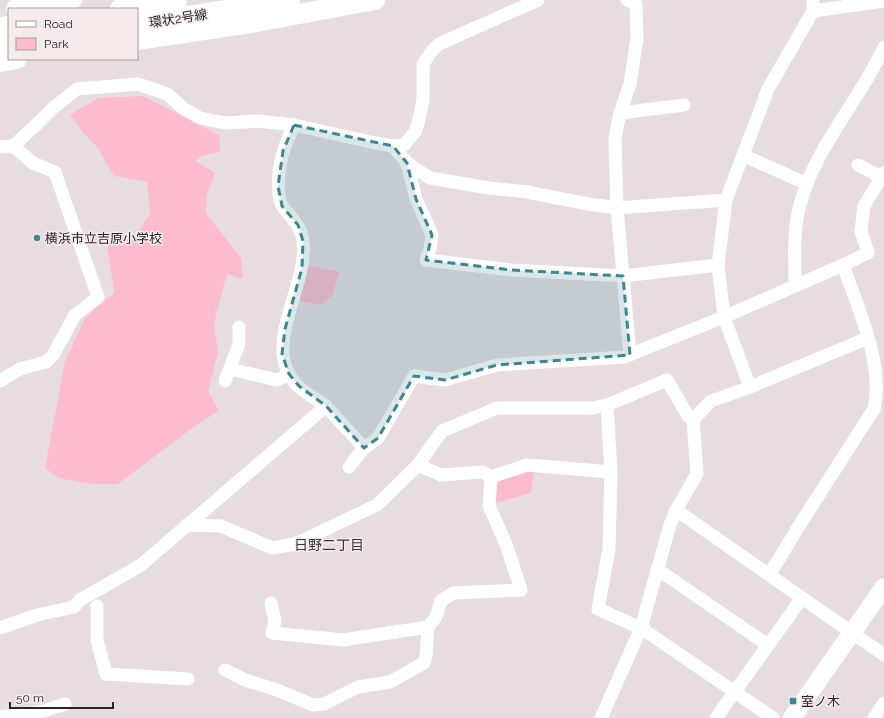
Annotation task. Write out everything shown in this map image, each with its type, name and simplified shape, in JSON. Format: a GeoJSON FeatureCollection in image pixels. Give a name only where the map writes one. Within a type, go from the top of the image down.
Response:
{"type":"FeatureCollection","features":[{"type":"Feature","properties":{"kind":"main road"},"geometry":{"type":"LineString","coordinates":[[22,8],[72,0]]}},
{"type":"Feature","properties":{"kind":"main road","name":"環状2号線"},"geometry":{"type":"LineString","coordinates":[[138,23],[177,0]]}},
{"type":"Feature","properties":{"kind":"main road","name":"環状2号線"},"geometry":{"type":"LineString","coordinates":[[138,11],[155,12],[290,0]]}},
{"type":"Feature","properties":{"kind":"main road"},"geometry":{"type":"LineString","coordinates":[[138,40],[251,23],[375,0]]}},
{"type":"Feature","properties":{"kind":"main road"},"geometry":{"type":"LineString","coordinates":[[0,62],[11,60]]}},
{"type":"Feature","properties":{"kind":"street"},"geometry":{"type":"LineString","coordinates":[[0,381],[20,369],[46,362],[53,355],[75,315],[98,297],[55,172],[33,164],[6,147],[36,125],[53,108],[77,89],[110,85],[138,84],[167,94],[183,108],[200,118],[224,123],[258,121],[294,125],[393,146],[404,145],[415,132],[423,100],[423,64],[431,52],[439,44],[538,0]]}},
{"type":"Feature","properties":{"kind":"street"},"geometry":{"type":"LineString","coordinates":[[628,0],[636,4],[637,38],[630,84],[620,113],[615,138],[617,208],[630,355]]}},
{"type":"Feature","properties":{"kind":"street"},"geometry":{"type":"LineString","coordinates":[[750,387],[724,316],[718,265],[726,200],[768,89],[813,5],[884,1]]}},
{"type":"Feature","properties":{"kind":"street"},"geometry":{"type":"LineString","coordinates":[[795,285],[796,234],[799,209],[807,184],[822,151],[877,63],[884,47]]}},
{"type":"Feature","properties":{"kind":"street"},"geometry":{"type":"LineString","coordinates":[[620,113],[684,105]]}},
{"type":"Feature","properties":{"kind":"street"},"geometry":{"type":"LineString","coordinates":[[294,125],[283,151],[278,186],[282,206],[298,225],[303,240],[302,268],[285,329],[282,354],[289,374],[299,386],[326,406],[364,448]]}},
{"type":"Feature","properties":{"kind":"street"},"geometry":{"type":"LineString","coordinates":[[393,146],[407,163],[430,178],[617,208],[726,200]]}},
{"type":"Feature","properties":{"kind":"street"},"geometry":{"type":"LineString","coordinates":[[743,155],[807,184]]}},
{"type":"Feature","properties":{"kind":"street"},"geometry":{"type":"LineString","coordinates":[[407,163],[416,199],[432,235],[426,260],[511,270],[623,276],[718,265]]}},
{"type":"Feature","properties":{"kind":"street"},"geometry":{"type":"LineString","coordinates":[[349,467],[364,448],[378,438],[414,376],[445,380],[497,366],[624,357],[843,266],[868,254],[861,231],[864,206],[882,175],[858,165]]}},
{"type":"Feature","properties":{"kind":"street"},"geometry":{"type":"LineString","coordinates":[[769,575],[874,409],[877,397],[877,383],[880,367],[868,338],[843,266]]}},
{"type":"Feature","properties":{"kind":"street"},"geometry":{"type":"LineString","coordinates":[[239,327],[239,344],[228,375],[277,380],[289,374]]}},
{"type":"Feature","properties":{"kind":"street"},"geometry":{"type":"LineString","coordinates":[[693,420],[711,401],[750,387],[868,338]]}},
{"type":"Feature","properties":{"kind":"street"},"geometry":{"type":"LineString","coordinates":[[186,525],[221,526],[272,548],[295,544],[377,505],[418,465],[442,431],[497,408],[592,408],[607,405],[667,380],[688,416],[693,420],[697,474],[676,510],[670,525],[641,628],[601,718]]}},
{"type":"Feature","properties":{"kind":"street"},"geometry":{"type":"LineString","coordinates":[[607,405],[611,472],[609,549],[598,609],[641,628],[773,718]]}},
{"type":"Feature","properties":{"kind":"street"},"geometry":{"type":"LineString","coordinates":[[0,628],[37,616],[74,607],[80,600],[141,565],[326,406]]}},
{"type":"Feature","properties":{"kind":"street"},"geometry":{"type":"LineString","coordinates":[[418,465],[441,475],[483,472],[490,477]]}},
{"type":"Feature","properties":{"kind":"street"},"geometry":{"type":"LineString","coordinates":[[490,477],[527,465],[611,472]]}},
{"type":"Feature","properties":{"kind":"street"},"geometry":{"type":"LineString","coordinates":[[225,670],[245,680],[277,690],[313,705],[324,704],[358,687],[390,682],[424,663],[426,656],[428,627],[436,616],[441,601],[453,593],[521,590],[506,544],[489,506],[490,477]]}},
{"type":"Feature","properties":{"kind":"street"},"geometry":{"type":"LineString","coordinates":[[676,510],[884,655]]}},
{"type":"Feature","properties":{"kind":"street"},"geometry":{"type":"LineString","coordinates":[[657,569],[768,645]]}},
{"type":"Feature","properties":{"kind":"street"},"geometry":{"type":"LineString","coordinates":[[792,718],[884,587]]}},
{"type":"Feature","properties":{"kind":"street"},"geometry":{"type":"LineString","coordinates":[[716,718],[802,598]]}},
{"type":"Feature","properties":{"kind":"street"},"geometry":{"type":"LineString","coordinates":[[271,603],[275,621],[272,633],[343,640],[428,627]]}},
{"type":"Feature","properties":{"kind":"street"},"geometry":{"type":"LineString","coordinates":[[96,606],[97,640],[106,674],[188,680]]}},
{"type":"Feature","properties":{"kind":"street"},"geometry":{"type":"LineString","coordinates":[[874,718],[884,703]]}},
{"type":"Feature","properties":{"kind":"street"},"geometry":{"type":"LineString","coordinates":[[0,717],[40,712],[65,704]]}},
{"type":"Feature","properties":{"kind":"highlighted area"},"geometry":{"type":"Polygon","coordinates":[[[294,125],[393,146],[407,163],[416,199],[432,235],[426,260],[511,270],[623,276],[630,355],[497,365],[445,380],[414,376],[378,438],[364,448],[326,406],[299,386],[289,374],[282,354],[285,329],[302,268],[303,241],[298,225],[282,206],[278,186],[283,151],[294,125]]]}},
{"type":"Feature","properties":{"kind":"green space"},"geometry":{"type":"Polygon","coordinates":[[[143,96],[219,135],[220,152],[201,156],[196,161],[215,173],[207,195],[206,213],[241,258],[243,279],[227,274],[214,323],[218,352],[208,391],[219,411],[195,426],[118,484],[92,484],[59,478],[45,468],[65,361],[86,317],[114,293],[107,244],[134,238],[150,214],[147,182],[114,176],[97,147],[84,134],[70,115],[98,98],[143,96]]]}},
{"type":"Feature","properties":{"kind":"green space"},"geometry":{"type":"Polygon","coordinates":[[[307,265],[339,272],[332,296],[320,305],[297,300],[307,265]]]}},
{"type":"Feature","properties":{"kind":"green space"},"geometry":{"type":"Polygon","coordinates":[[[534,469],[531,493],[494,503],[494,479],[534,469]]]}},
{"type":"Feature","properties":{"kind":"place","name":"横浜市立吉原小学校"},"geometry":{"type":"Point","coordinates":[37,238]}},
{"type":"Feature","properties":{"kind":"place","name":"室ノ木"},"geometry":{"type":"Point","coordinates":[793,701]}},
{"type":"Feature","properties":{"kind":"district","name":"日野二丁目"},"geometry":{"type":"Point","coordinates":[329,545]}}]}
